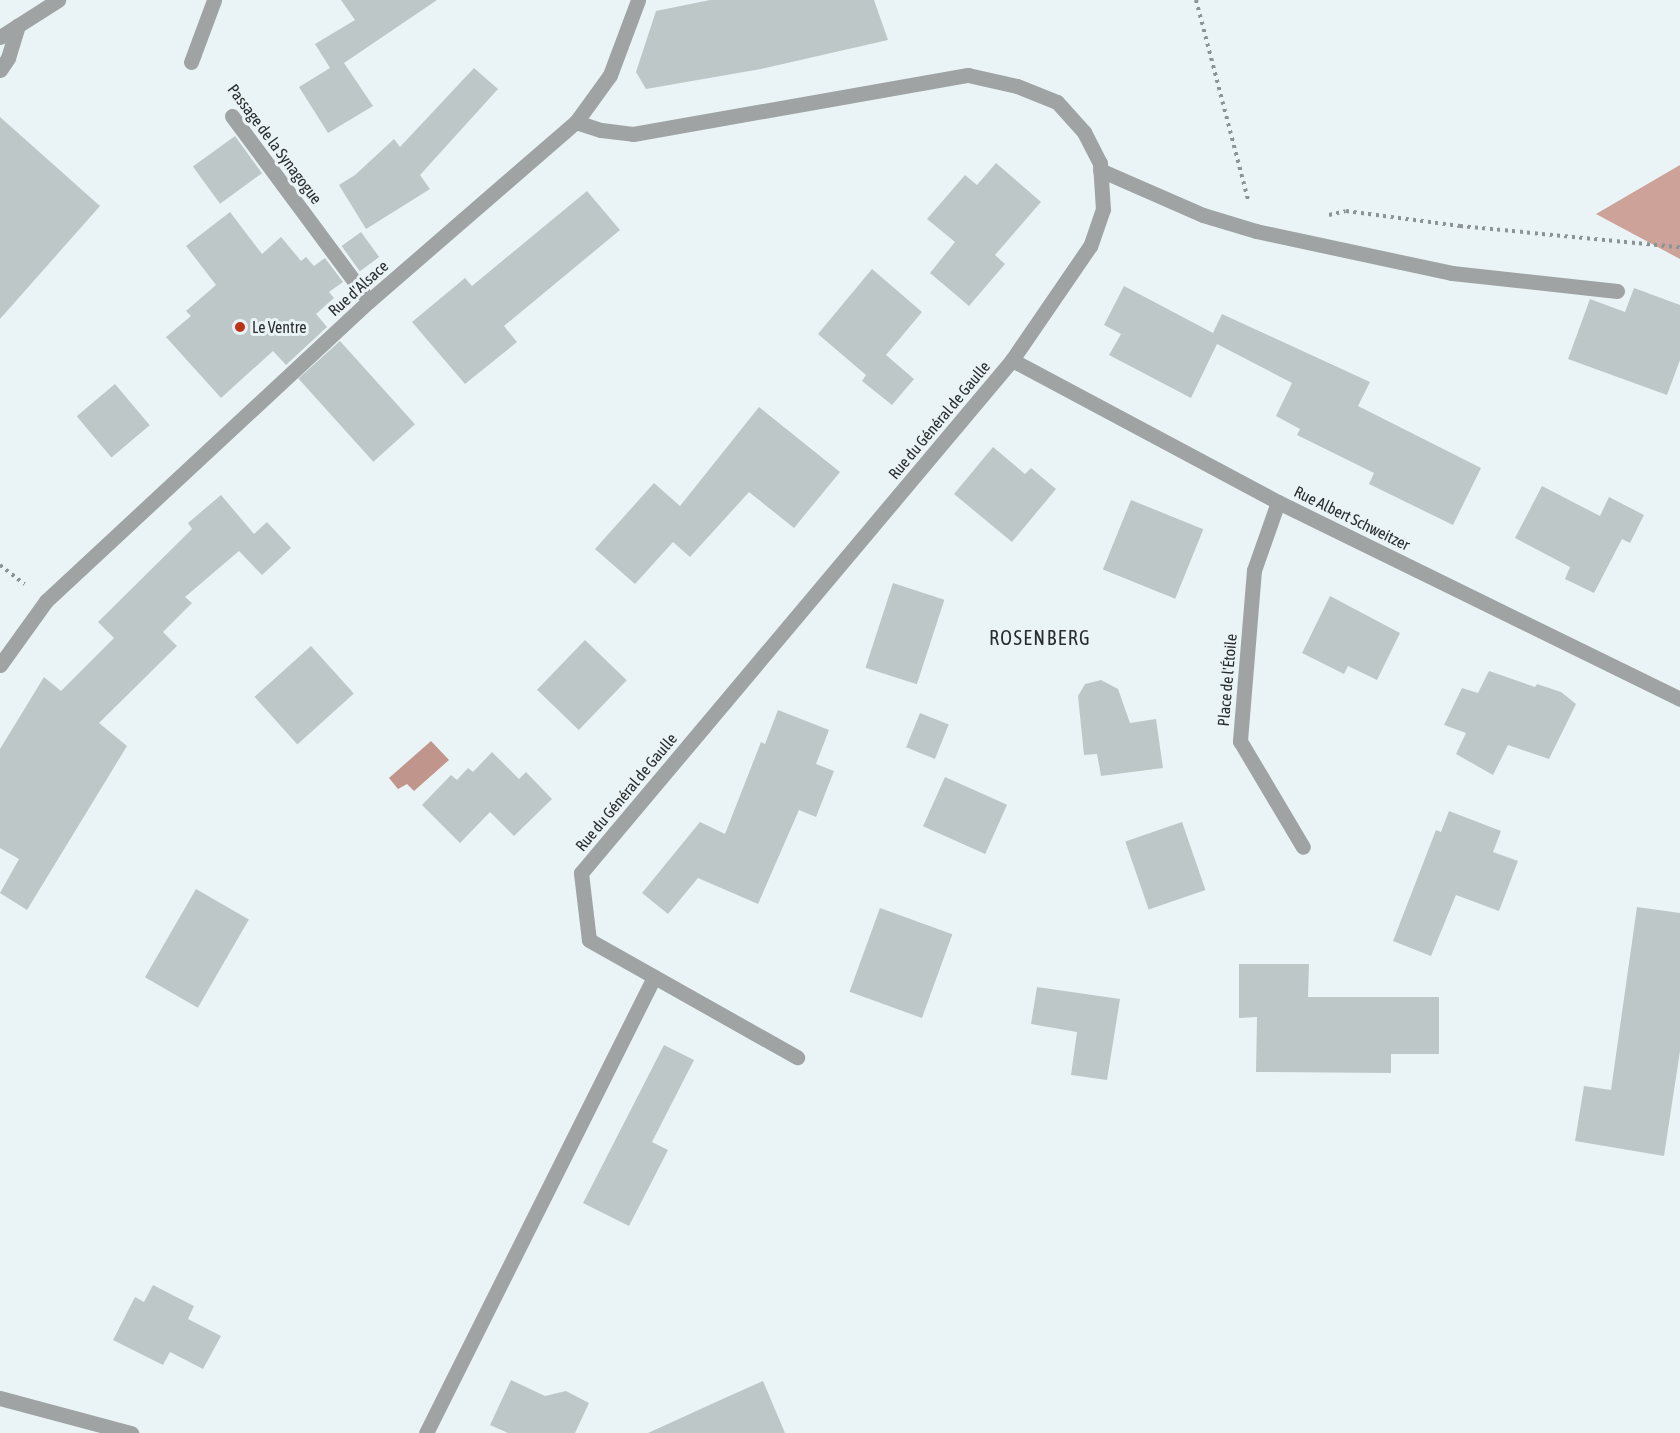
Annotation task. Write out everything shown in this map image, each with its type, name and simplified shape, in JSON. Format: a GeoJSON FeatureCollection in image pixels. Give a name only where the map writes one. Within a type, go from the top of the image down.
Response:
{"type":"FeatureCollection","features":[{"type":"Feature","properties":{"kind":"street"},"geometry":{"type":"LineString","coordinates":[[0,37],[58,0]]}},
{"type":"Feature","properties":{"kind":"street"},"geometry":{"type":"LineString","coordinates":[[191,62],[214,0]]}},
{"type":"Feature","properties":{"kind":"street","name":"Rue d'Alsace"},"geometry":{"type":"LineString","coordinates":[[0,665],[46,601],[369,301],[576,122],[610,75],[638,0]]}},
{"type":"Feature","properties":{"kind":"street"},"geometry":{"type":"LineString","coordinates":[[0,70],[8,58],[18,26]]}},
{"type":"Feature","properties":{"kind":"street","name":"Rue du Général de Gaulle"},"geometry":{"type":"LineString","coordinates":[[576,122],[602,130],[633,134],[968,75],[1017,86],[1057,102],[1084,132],[1100,163],[1103,209],[1090,246],[1012,360],[581,873],[589,940],[797,1057]]}},
{"type":"Feature","properties":{"kind":"street","name":"Passage de la Synagogue"},"geometry":{"type":"LineString","coordinates":[[232,117],[369,301]]}},
{"type":"Feature","properties":{"kind":"street"},"geometry":{"type":"LineString","coordinates":[[1100,170],[1203,215],[1256,231],[1452,273],[1617,291]]}},
{"type":"Feature","properties":{"kind":"street","name":"Rue Albert Schweitzer"},"geometry":{"type":"LineString","coordinates":[[1012,360],[1278,502],[1680,699]]}},
{"type":"Feature","properties":{"kind":"street","name":"Place de l'Étoile"},"geometry":{"type":"LineString","coordinates":[[1278,502],[1254,570],[1240,741],[1303,847]]}},
{"type":"Feature","properties":{"kind":"street"},"geometry":{"type":"LineString","coordinates":[[426,1433],[654,977]]}},
{"type":"Feature","properties":{"kind":"street"},"geometry":{"type":"LineString","coordinates":[[0,1398],[131,1433]]}},
{"type":"Feature","properties":{"kind":"path"},"geometry":{"type":"LineString","coordinates":[[1196,0],[1206,28],[1256,231]]}},
{"type":"Feature","properties":{"kind":"path"},"geometry":{"type":"LineString","coordinates":[[1323,216],[1346,211],[1460,226],[1680,247]]}},
{"type":"Feature","properties":{"kind":"shaded area"},"geometry":{"type":"Polygon","coordinates":[[[1680,165],[1680,259],[1596,214],[1680,165]]]}},
{"type":"Feature","properties":{"kind":"shaded area"},"geometry":{"type":"Polygon","coordinates":[[[431,741],[449,760],[414,791],[407,784],[398,789],[389,778],[431,741]]]}},
{"type":"Feature","properties":{"kind":"building"},"geometry":{"type":"Polygon","coordinates":[[[341,0],[437,0],[344,63],[373,106],[328,133],[299,87],[330,68],[315,44],[355,20],[341,0]]]}},
{"type":"Feature","properties":{"kind":"building"},"geometry":{"type":"Polygon","coordinates":[[[710,0],[874,0],[888,40],[761,69],[646,89],[636,72],[656,11],[710,0]]]}},
{"type":"Feature","properties":{"kind":"building"},"geometry":{"type":"Polygon","coordinates":[[[474,68],[498,89],[420,175],[430,189],[366,229],[339,185],[355,175],[394,139],[400,147],[474,68]]]}},
{"type":"Feature","properties":{"kind":"building"},"geometry":{"type":"Polygon","coordinates":[[[0,117],[100,206],[0,319],[0,117]]]}},
{"type":"Feature","properties":{"kind":"building"},"geometry":{"type":"Polygon","coordinates":[[[235,136],[262,173],[220,204],[193,167],[235,136]]]}},
{"type":"Feature","properties":{"kind":"building"},"geometry":{"type":"Polygon","coordinates":[[[996,163],[1041,202],[995,255],[1005,264],[969,306],[930,273],[955,242],[927,219],[965,175],[977,185],[996,163]]]}},
{"type":"Feature","properties":{"kind":"building"},"geometry":{"type":"Polygon","coordinates":[[[587,191],[620,230],[504,326],[517,342],[465,384],[412,322],[465,278],[472,286],[587,191]]]}},
{"type":"Feature","properties":{"kind":"building","name":"Le Ventre"},"geometry":{"type":"Polygon","coordinates":[[[230,212],[262,254],[281,237],[301,261],[306,257],[314,266],[325,258],[343,282],[329,292],[334,298],[316,314],[327,327],[286,365],[273,351],[221,398],[166,337],[191,316],[186,311],[216,285],[186,246],[230,212]]]}},
{"type":"Feature","properties":{"kind":"building"},"geometry":{"type":"Polygon","coordinates":[[[361,232],[379,257],[360,271],[342,246],[361,232]]]}},
{"type":"Feature","properties":{"kind":"building"},"geometry":{"type":"Polygon","coordinates":[[[872,269],[922,312],[886,355],[914,379],[892,405],[862,381],[866,375],[818,334],[872,269]]]}},
{"type":"Feature","properties":{"kind":"building"},"geometry":{"type":"Polygon","coordinates":[[[1124,286],[1213,333],[1222,314],[1370,382],[1358,406],[1481,468],[1453,525],[1369,484],[1374,473],[1297,435],[1300,429],[1276,416],[1292,383],[1217,344],[1191,398],[1109,355],[1121,334],[1104,325],[1124,286]]]}},
{"type":"Feature","properties":{"kind":"building"},"geometry":{"type":"Polygon","coordinates":[[[1634,288],[1680,305],[1680,360],[1667,395],[1568,359],[1590,299],[1625,312],[1634,288]]]}},
{"type":"Feature","properties":{"kind":"building"},"geometry":{"type":"Polygon","coordinates":[[[340,341],[415,424],[373,462],[298,378],[340,341]]]}},
{"type":"Feature","properties":{"kind":"building"},"geometry":{"type":"Polygon","coordinates":[[[115,384],[150,425],[111,458],[77,416],[115,384]]]}},
{"type":"Feature","properties":{"kind":"building"},"geometry":{"type":"Polygon","coordinates":[[[759,407],[840,472],[794,528],[749,492],[690,557],[673,542],[635,584],[595,549],[654,483],[680,506],[759,407]]]}},
{"type":"Feature","properties":{"kind":"building"},"geometry":{"type":"Polygon","coordinates":[[[993,447],[1025,474],[1031,468],[1056,489],[1012,542],[954,494],[993,447]]]}},
{"type":"Feature","properties":{"kind":"building"},"geometry":{"type":"Polygon","coordinates":[[[1542,486],[1600,516],[1609,497],[1644,515],[1630,543],[1622,539],[1594,593],[1565,579],[1570,567],[1515,538],[1542,486]]]}},
{"type":"Feature","properties":{"kind":"building"},"geometry":{"type":"Polygon","coordinates":[[[221,495],[254,534],[267,522],[291,548],[262,575],[239,551],[185,597],[192,603],[163,632],[177,646],[99,723],[127,746],[27,910],[0,893],[19,859],[0,848],[0,749],[44,677],[61,691],[114,638],[98,622],[192,529],[188,523],[221,495]]]}},
{"type":"Feature","properties":{"kind":"building"},"geometry":{"type":"Polygon","coordinates":[[[1131,500],[1203,529],[1175,599],[1103,570],[1131,500]]]}},
{"type":"Feature","properties":{"kind":"building"},"geometry":{"type":"Polygon","coordinates":[[[893,583],[944,600],[917,684],[865,668],[893,583]]]}},
{"type":"Feature","properties":{"kind":"building"},"geometry":{"type":"Polygon","coordinates":[[[1330,596],[1400,633],[1377,680],[1348,666],[1344,674],[1302,653],[1330,596]]]}},
{"type":"Feature","properties":{"kind":"building"},"geometry":{"type":"Polygon","coordinates":[[[585,640],[627,680],[579,730],[537,690],[585,640]]]}},
{"type":"Feature","properties":{"kind":"building"},"geometry":{"type":"Polygon","coordinates":[[[311,646],[354,694],[297,744],[255,697],[311,646]]]}},
{"type":"Feature","properties":{"kind":"building"},"geometry":{"type":"Polygon","coordinates":[[[1489,671],[1535,687],[1537,684],[1561,692],[1576,704],[1549,759],[1508,745],[1493,775],[1456,754],[1466,733],[1444,725],[1462,688],[1478,693],[1489,671]]]}},
{"type":"Feature","properties":{"kind":"building"},"geometry":{"type":"Polygon","coordinates":[[[1101,680],[1118,689],[1130,723],[1156,719],[1163,768],[1101,776],[1097,754],[1084,755],[1078,696],[1085,684],[1101,680]]]}},
{"type":"Feature","properties":{"kind":"building"},"geometry":{"type":"Polygon","coordinates":[[[778,710],[829,730],[816,764],[834,771],[816,817],[799,810],[758,904],[698,878],[668,914],[642,893],[700,822],[725,834],[761,742],[765,744],[778,710]]]}},
{"type":"Feature","properties":{"kind":"building"},"geometry":{"type":"Polygon","coordinates":[[[920,713],[949,725],[935,759],[906,747],[920,713]]]}},
{"type":"Feature","properties":{"kind":"building"},"geometry":{"type":"Polygon","coordinates":[[[492,752],[519,779],[526,772],[552,799],[514,836],[490,812],[460,843],[422,805],[451,775],[457,780],[468,768],[473,772],[492,752]]]}},
{"type":"Feature","properties":{"kind":"building"},"geometry":{"type":"Polygon","coordinates":[[[945,777],[1007,805],[985,854],[923,826],[945,777]]]}},
{"type":"Feature","properties":{"kind":"building"},"geometry":{"type":"Polygon","coordinates":[[[1449,811],[1501,831],[1493,852],[1518,861],[1499,911],[1456,895],[1431,956],[1393,941],[1436,830],[1441,832],[1449,811]]]}},
{"type":"Feature","properties":{"kind":"building"},"geometry":{"type":"Polygon","coordinates":[[[1182,822],[1205,890],[1149,910],[1125,842],[1182,822]]]}},
{"type":"Feature","properties":{"kind":"building"},"geometry":{"type":"Polygon","coordinates":[[[196,889],[249,920],[198,1008],[145,977],[196,889]]]}},
{"type":"Feature","properties":{"kind":"building"},"geometry":{"type":"Polygon","coordinates":[[[1637,907],[1680,913],[1680,1051],[1664,1156],[1575,1141],[1584,1086],[1611,1090],[1637,907]]]}},
{"type":"Feature","properties":{"kind":"building"},"geometry":{"type":"Polygon","coordinates":[[[880,908],[952,934],[922,1018],[850,992],[880,908]]]}},
{"type":"Feature","properties":{"kind":"building"},"geometry":{"type":"Polygon","coordinates":[[[1239,964],[1309,964],[1308,997],[1439,997],[1439,1054],[1391,1054],[1391,1073],[1256,1072],[1257,1017],[1239,1018],[1239,964]]]}},
{"type":"Feature","properties":{"kind":"building"},"geometry":{"type":"Polygon","coordinates":[[[1037,987],[1120,999],[1107,1080],[1071,1075],[1077,1032],[1031,1024],[1037,987]]]}},
{"type":"Feature","properties":{"kind":"building"},"geometry":{"type":"Polygon","coordinates":[[[664,1045],[694,1060],[652,1142],[668,1150],[629,1226],[583,1203],[664,1045]]]}},
{"type":"Feature","properties":{"kind":"building"},"geometry":{"type":"Polygon","coordinates":[[[153,1285],[194,1306],[188,1319],[221,1336],[203,1369],[170,1352],[163,1365],[113,1340],[135,1297],[144,1302],[153,1285]]]}},
{"type":"Feature","properties":{"kind":"building"},"geometry":{"type":"Polygon","coordinates":[[[511,1380],[545,1396],[566,1391],[589,1403],[575,1433],[508,1433],[490,1425],[511,1380]]]}},
{"type":"Feature","properties":{"kind":"building"},"geometry":{"type":"Polygon","coordinates":[[[763,1381],[785,1433],[648,1433],[727,1397],[763,1381]]]}},
{"type":"Feature","properties":{"kind":"place","name":"Le Ventre"},"geometry":{"type":"Point","coordinates":[240,327]}},
{"type":"Feature","properties":{"kind":"district","name":"ROSENBERG"},"geometry":{"type":"Point","coordinates":[1040,637]}}]}
